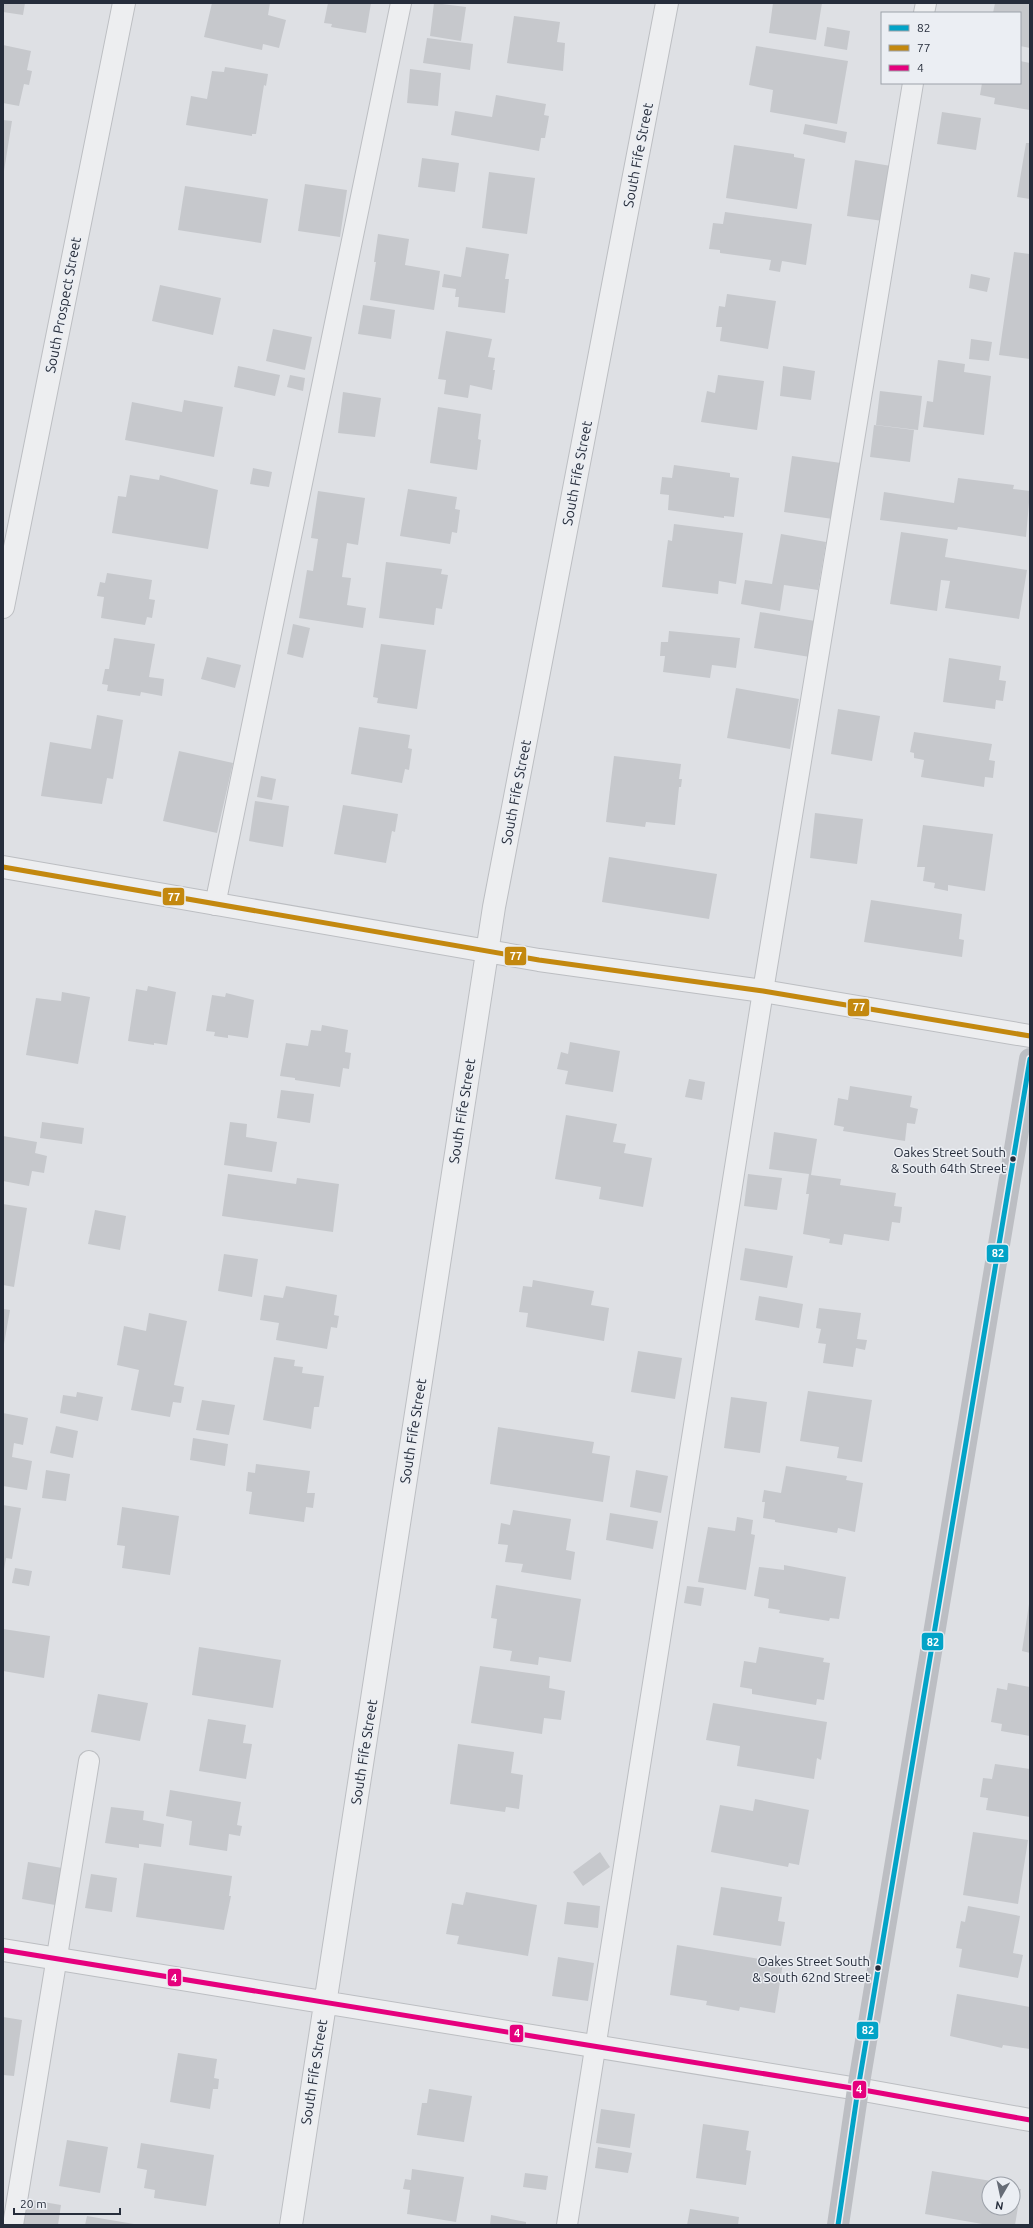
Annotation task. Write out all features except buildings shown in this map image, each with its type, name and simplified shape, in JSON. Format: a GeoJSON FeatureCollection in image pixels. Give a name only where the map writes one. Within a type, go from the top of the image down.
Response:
{"type":"FeatureCollection","features":[{"type":"Feature","properties":{"kind":"street","name":"South Prospect Street"},"geometry":{"type":"LineString","coordinates":[[3,607],[124,3]]}},
{"type":"Feature","properties":{"kind":"street","name":"South Fife Street"},"geometry":{"type":"LineString","coordinates":[[291,2225],[494,907],[667,3]]}},
{"type":"Feature","properties":{"kind":"street"},"geometry":{"type":"LineString","coordinates":[[3,867],[539,960],[763,991],[1030,1036]]}},
{"type":"Feature","properties":{"kind":"street"},"geometry":{"type":"LineString","coordinates":[[838,2225],[858,2089],[1030,1059]]}},
{"type":"Feature","properties":{"kind":"street"},"geometry":{"type":"LineString","coordinates":[[3,1950],[858,2089],[1030,2120]]}},
{"type":"Feature","properties":{"kind":"lane"},"geometry":{"type":"LineString","coordinates":[[215,905],[401,3]]}},
{"type":"Feature","properties":{"kind":"lane"},"geometry":{"type":"LineString","coordinates":[[567,2225],[594,2046],[763,991],[913,84]]}},
{"type":"Feature","properties":{"kind":"lane"},"geometry":{"type":"LineString","coordinates":[[13,2225],[89,1761]]}},
{"type":"Feature","properties":{"kind":"transit line","name":"77"},"geometry":{"type":"LineString","coordinates":[[3,867],[539,960],[763,991],[1030,1036]]}},
{"type":"Feature","properties":{"kind":"transit line","name":"82"},"geometry":{"type":"LineString","coordinates":[[838,2225],[858,2089],[1030,1059]]}},
{"type":"Feature","properties":{"kind":"transit line","name":"4"},"geometry":{"type":"LineString","coordinates":[[3,1950],[858,2089],[1030,2120]]}},
{"type":"Feature","properties":{"kind":"place","name":"Oakes Street South & South 64th Street"},"geometry":{"type":"Point","coordinates":[1013,1159]}},
{"type":"Feature","properties":{"kind":"place","name":"Oakes Street South & South 62nd Street"},"geometry":{"type":"Point","coordinates":[878,1968]}}]}
